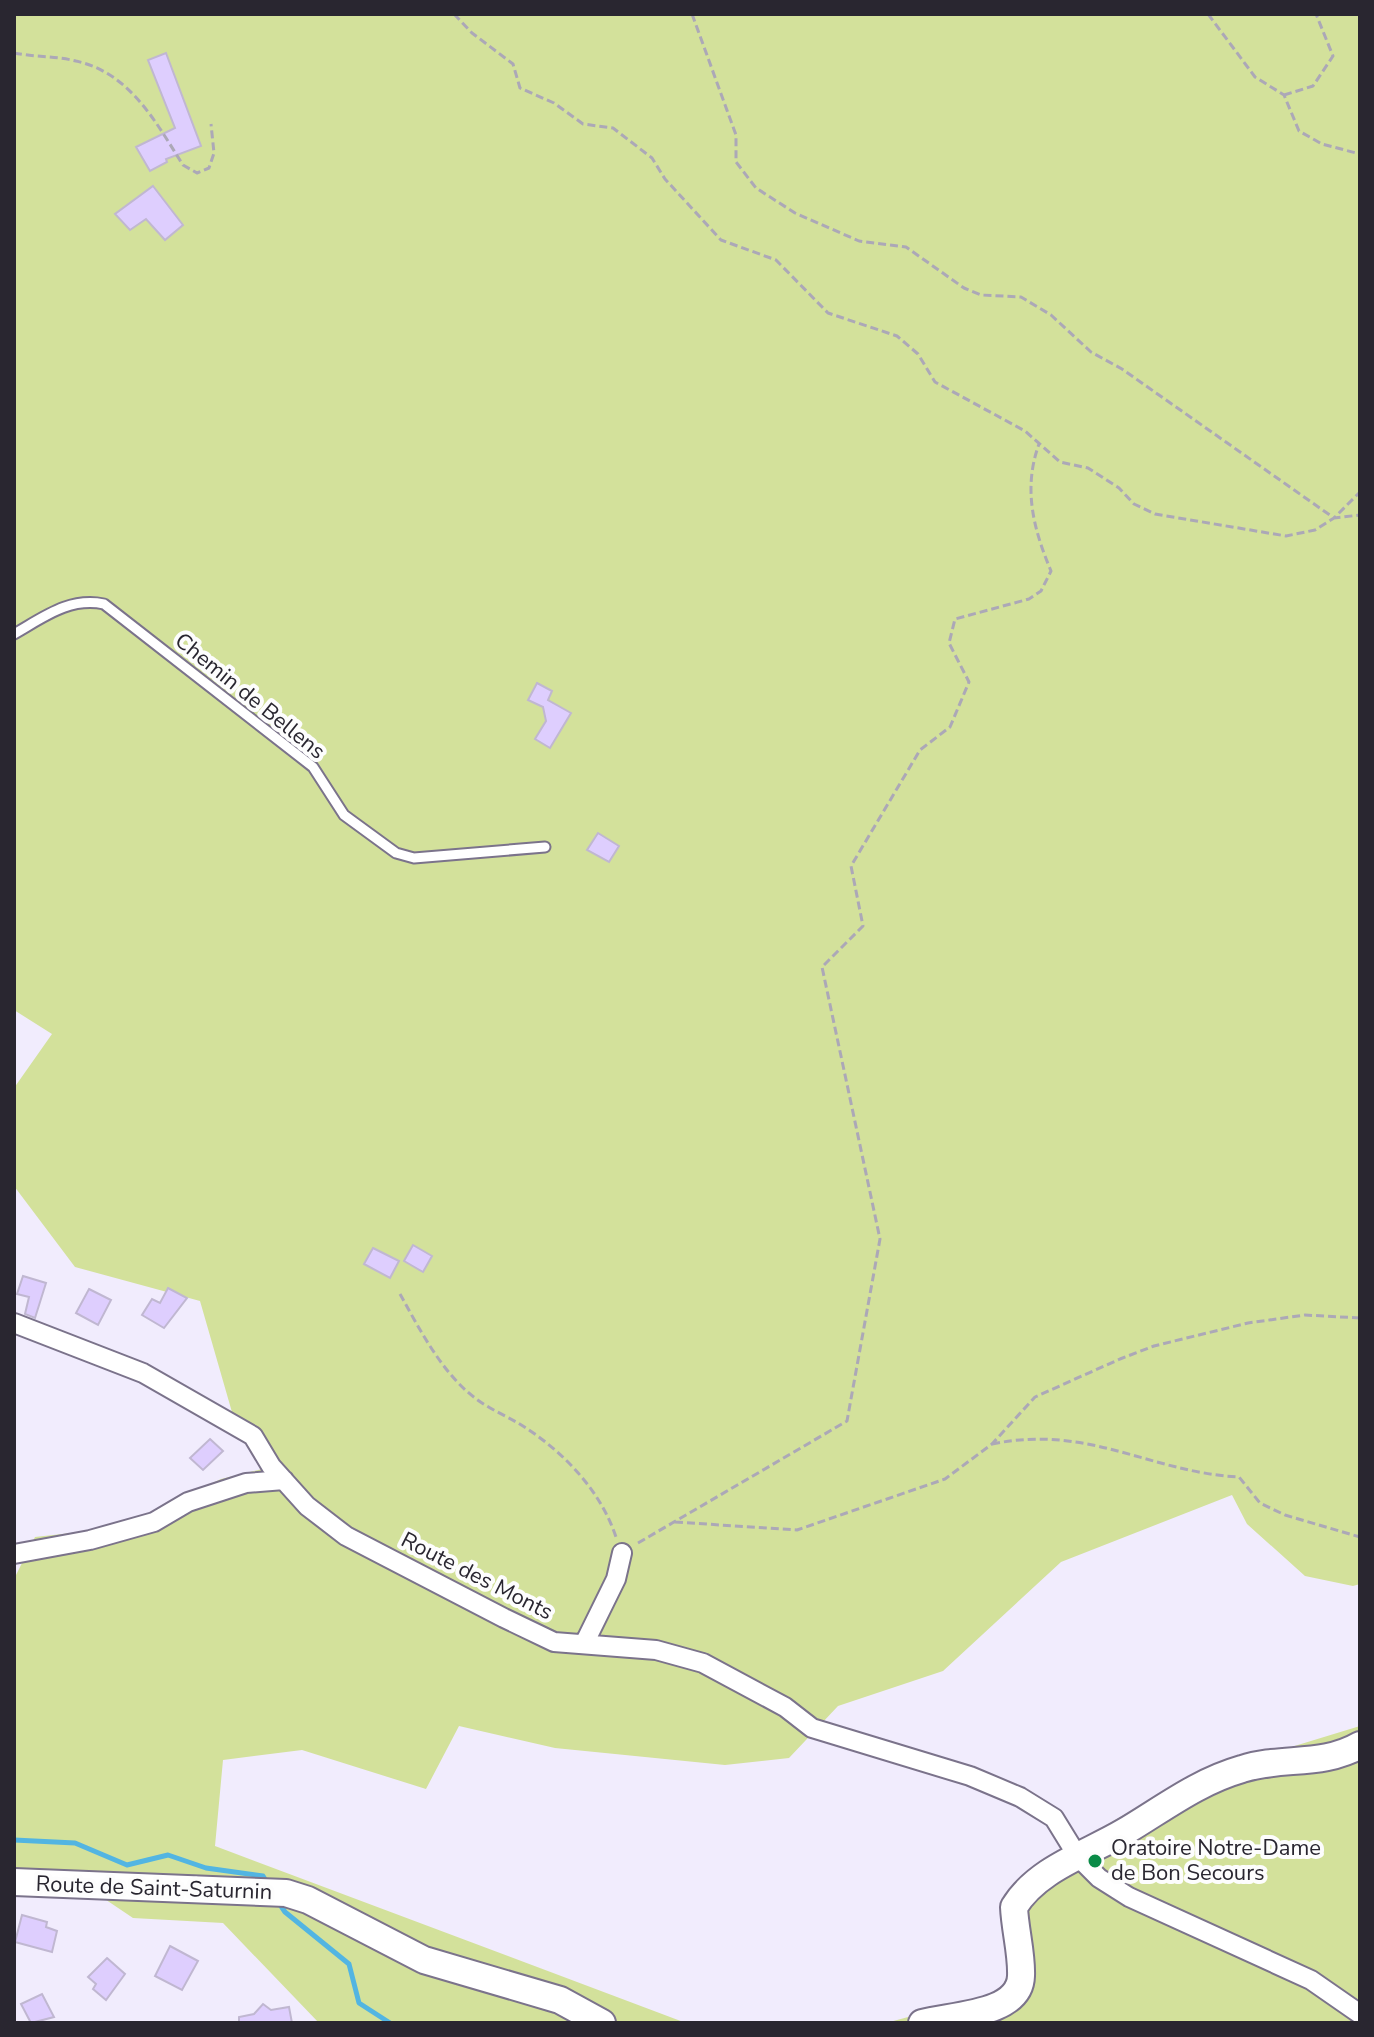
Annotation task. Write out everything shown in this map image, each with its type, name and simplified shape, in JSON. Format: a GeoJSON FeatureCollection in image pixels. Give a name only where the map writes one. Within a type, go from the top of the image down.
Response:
{"type":"FeatureCollection","features":[{"type":"Feature","properties":{"kind":"street","name":"Route des Monts"},"geometry":{"type":"LineString","coordinates":[[14,1323],[143,1373],[253,1436],[307,1506],[346,1536],[554,1642],[656,1650],[703,1663],[785,1707],[812,1728],[843,1740],[970,1776],[1020,1797],[1054,1818],[1078,1857],[1099,1878],[1129,1897],[1311,1980],[1360,2014]]}},
{"type":"Feature","properties":{"kind":"street"},"geometry":{"type":"LineString","coordinates":[[14,1554],[90,1540],[154,1522],[188,1502],[246,1483],[284,1480]]}},
{"type":"Feature","properties":{"kind":"street"},"geometry":{"type":"LineString","coordinates":[[584,1644],[616,1579],[622,1553]]}},
{"type":"Feature","properties":{"kind":"street"},"geometry":{"type":"LineString","coordinates":[[922,2023],[1000,2007],[1017,1992],[1021,1977],[1014,1907],[1032,1885],[1201,1783],[1263,1764],[1323,1761],[1360,1745]]}},
{"type":"Feature","properties":{"kind":"street","name":"Route de Saint-Saturnin"},"geometry":{"type":"LineString","coordinates":[[14,1882],[275,1893],[308,1900],[424,1960],[560,2000],[602,2023]]}},
{"type":"Feature","properties":{"kind":"lane","name":"Chemin de Bellens"},"geometry":{"type":"LineString","coordinates":[[14,634],[65,605],[86,601],[104,604],[313,767],[344,815],[396,853],[414,858],[545,847]]}},
{"type":"Feature","properties":{"kind":"path"},"geometry":{"type":"LineString","coordinates":[[454,14],[472,33],[513,64],[520,88],[554,103],[583,124],[613,128],[652,158],[665,179],[721,240],[776,260],[828,313],[897,336],[918,354],[935,382],[1025,431],[1060,462],[1088,468],[1119,488],[1134,504],[1155,514],[1286,536],[1315,530],[1334,518],[1360,492]]}},
{"type":"Feature","properties":{"kind":"path"},"geometry":{"type":"LineString","coordinates":[[692,14],[736,135],[736,162],[756,188],[795,213],[859,241],[906,247],[964,288],[981,295],[1021,297],[1051,315],[1091,352],[1122,369],[1334,518],[1360,515]]}},
{"type":"Feature","properties":{"kind":"path"},"geometry":{"type":"LineString","coordinates":[[1208,14],[1255,77],[1284,95],[1299,131],[1322,144],[1360,154]]}},
{"type":"Feature","properties":{"kind":"path"},"geometry":{"type":"LineString","coordinates":[[1284,95],[1313,86],[1333,56],[1316,14]]}},
{"type":"Feature","properties":{"kind":"path"},"geometry":{"type":"LineString","coordinates":[[14,53],[74,60],[104,69],[127,85],[183,165],[197,173],[209,168],[214,153],[211,124]]}},
{"type":"Feature","properties":{"kind":"path"},"geometry":{"type":"LineString","coordinates":[[400,1294],[453,1377],[475,1398],[521,1425],[557,1452],[589,1483],[612,1524],[622,1553],[847,1421],[880,1239],[822,967],[863,926],[851,866],[920,750],[950,727],[969,682],[949,643],[955,619],[1029,599],[1041,591],[1051,571],[1034,530],[1029,471],[1039,444]]}},
{"type":"Feature","properties":{"kind":"path"},"geometry":{"type":"LineString","coordinates":[[672,1522],[797,1530],[945,1479],[992,1444],[1035,1397],[1154,1346],[1248,1323],[1305,1315],[1360,1318]]}},
{"type":"Feature","properties":{"kind":"path"},"geometry":{"type":"LineString","coordinates":[[992,1444],[1023,1437],[1056,1437],[1133,1453],[1211,1476],[1239,1477],[1260,1503],[1285,1515],[1360,1537]]}},
{"type":"Feature","properties":{"kind":"green space"},"geometry":{"type":"Polygon","coordinates":[[[14,14],[1360,14],[1360,1584],[1353,1586],[1305,1576],[1247,1524],[1232,1495],[1061,1562],[943,1671],[838,1706],[789,1758],[725,1765],[555,1748],[459,1726],[426,1789],[302,1750],[223,1760],[215,1846],[686,2023],[319,2023],[223,1923],[133,1918],[75,1879],[14,1873],[14,1579],[35,1537],[117,1528],[221,1479],[266,1468],[238,1433],[200,1301],[75,1267],[14,1186],[14,1088],[52,1034],[14,1010],[14,14]]]}},
{"type":"Feature","properties":{"kind":"green space"},"geometry":{"type":"Polygon","coordinates":[[[1360,1726],[1360,2023],[886,2023],[1000,1992],[1009,1971],[1004,1904],[1060,1852],[1184,1780],[1360,1726]]]}},
{"type":"Feature","properties":{"kind":"building"},"geometry":{"type":"Polygon","coordinates":[[[166,53],[201,146],[166,159],[167,162],[150,171],[136,147],[175,128],[148,60],[166,53]]]}},
{"type":"Feature","properties":{"kind":"building"},"geometry":{"type":"Polygon","coordinates":[[[153,186],[183,225],[165,240],[146,219],[130,230],[115,214],[153,186]]]}},
{"type":"Feature","properties":{"kind":"building"},"geometry":{"type":"Polygon","coordinates":[[[537,683],[552,691],[548,700],[571,713],[550,748],[535,739],[546,721],[543,707],[528,700],[537,683]]]}},
{"type":"Feature","properties":{"kind":"building"},"geometry":{"type":"Polygon","coordinates":[[[598,833],[619,846],[609,862],[587,850],[598,833]]]}},
{"type":"Feature","properties":{"kind":"building"},"geometry":{"type":"Polygon","coordinates":[[[413,1245],[432,1256],[423,1272],[404,1261],[413,1245]]]}},
{"type":"Feature","properties":{"kind":"building"},"geometry":{"type":"Polygon","coordinates":[[[373,1248],[399,1261],[390,1278],[364,1264],[373,1248]]]}},
{"type":"Feature","properties":{"kind":"building"},"geometry":{"type":"Polygon","coordinates":[[[23,1276],[46,1283],[35,1318],[25,1314],[29,1297],[17,1294],[23,1276]]]}},
{"type":"Feature","properties":{"kind":"building"},"geometry":{"type":"Polygon","coordinates":[[[168,1288],[187,1298],[164,1328],[142,1315],[152,1299],[160,1303],[168,1288]]]}},
{"type":"Feature","properties":{"kind":"building"},"geometry":{"type":"Polygon","coordinates":[[[89,1289],[111,1300],[98,1325],[76,1313],[89,1289]]]}},
{"type":"Feature","properties":{"kind":"building"},"geometry":{"type":"Polygon","coordinates":[[[210,1439],[223,1451],[203,1470],[190,1458],[210,1439]]]}},
{"type":"Feature","properties":{"kind":"building"},"geometry":{"type":"Polygon","coordinates":[[[22,1915],[47,1922],[46,1927],[57,1931],[52,1952],[15,1942],[22,1915]]]}},
{"type":"Feature","properties":{"kind":"building"},"geometry":{"type":"Polygon","coordinates":[[[170,1946],[198,1961],[182,1990],[155,1976],[170,1946]]]}},
{"type":"Feature","properties":{"kind":"building"},"geometry":{"type":"Polygon","coordinates":[[[107,1958],[125,1974],[106,2000],[93,1989],[96,1984],[88,1977],[107,1958]]]}},
{"type":"Feature","properties":{"kind":"building"},"geometry":{"type":"Polygon","coordinates":[[[42,1994],[54,2017],[31,2023],[21,2004],[42,1994]]]}},
{"type":"Feature","properties":{"kind":"building"},"geometry":{"type":"Polygon","coordinates":[[[263,2004],[271,2010],[289,2007],[292,2023],[239,2023],[239,2017],[254,2014],[263,2004]]]}},
{"type":"Feature","properties":{"kind":"waterway"},"geometry":{"type":"LineString","coordinates":[[14,1840],[75,1843],[127,1865],[168,1855],[206,1868],[263,1876],[268,1884]]}},
{"type":"Feature","properties":{"kind":"waterway"},"geometry":{"type":"LineString","coordinates":[[279,1903],[285,1912],[349,1964],[359,2003],[390,2023]]}},
{"type":"Feature","properties":{"kind":"place","name":"Oratoire Notre-Dame de Bon Secours"},"geometry":{"type":"Point","coordinates":[1095,1861]}}]}
